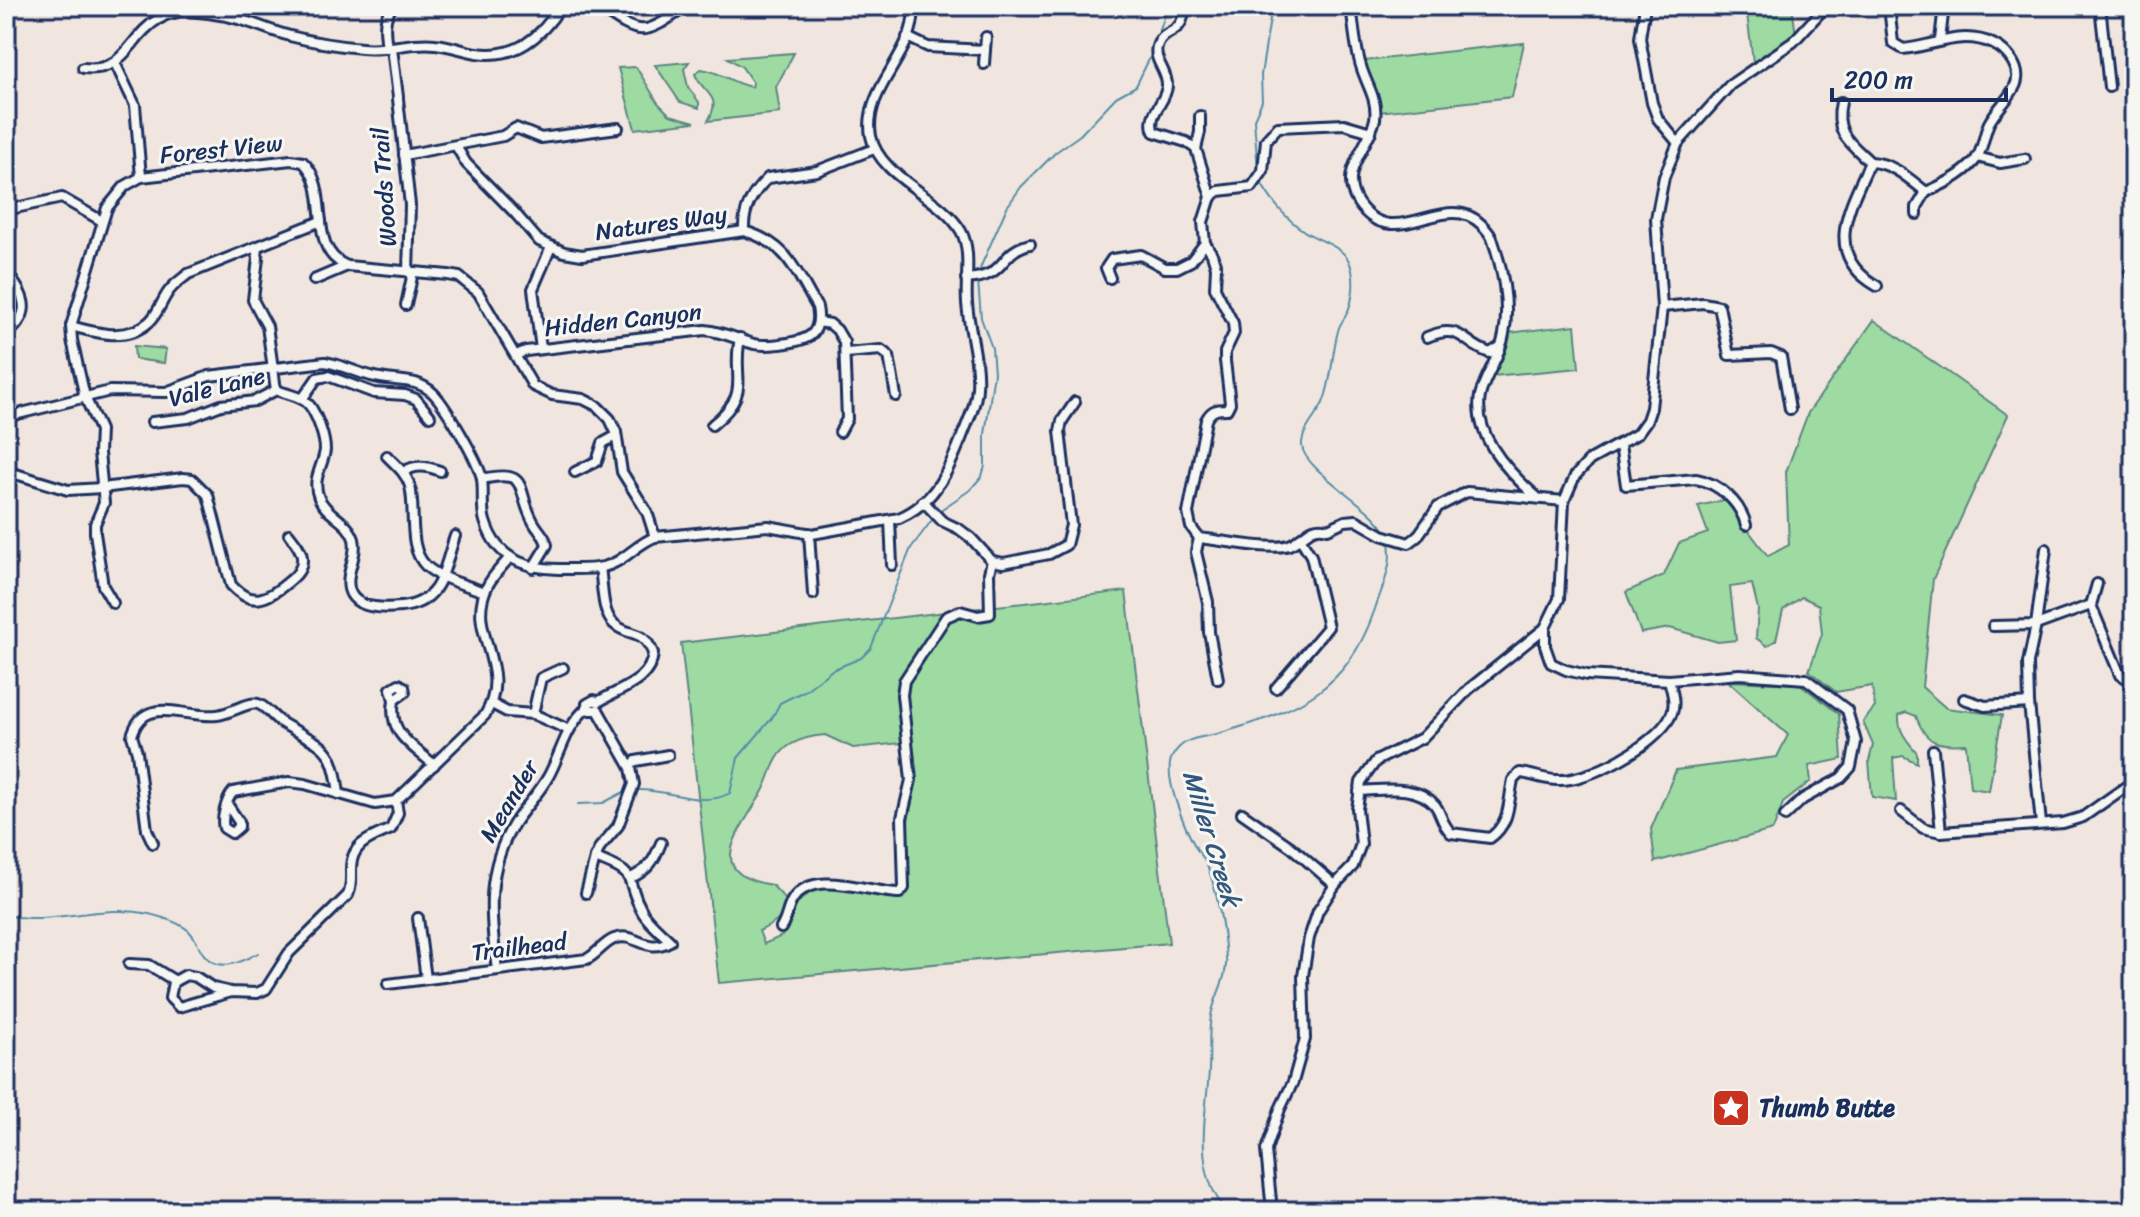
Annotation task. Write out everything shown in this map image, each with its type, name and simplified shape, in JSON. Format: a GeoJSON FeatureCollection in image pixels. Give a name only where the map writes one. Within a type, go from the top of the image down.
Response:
{"type":"FeatureCollection","features":[{"type":"Feature","properties":{"kind":"street"},"geometry":{"type":"LineString","coordinates":[[156,6],[161,18]]}},
{"type":"Feature","properties":{"kind":"street","name":"Woods Trail"},"geometry":{"type":"LineString","coordinates":[[393,6],[387,13],[385,26],[398,98],[411,219],[406,305]]}},
{"type":"Feature","properties":{"kind":"street"},"geometry":{"type":"LineString","coordinates":[[83,68],[100,70],[115,63],[144,30],[161,18],[185,11],[243,19],[289,36],[364,49],[423,43],[496,54],[515,50],[531,41],[548,27],[561,6]]}},
{"type":"Feature","properties":{"kind":"street"},"geometry":{"type":"LineString","coordinates":[[597,6],[626,26],[639,30],[655,28],[687,6]]}},
{"type":"Feature","properties":{"kind":"street"},"geometry":{"type":"LineString","coordinates":[[6,417],[85,397],[121,391],[166,392],[209,376],[325,362],[384,379],[413,381],[425,387],[443,406],[478,467],[482,479],[483,518],[489,532],[510,557],[533,568],[600,568],[613,564],[644,541],[655,537],[768,526],[809,533],[890,520],[910,513],[940,486],[948,473],[974,406],[976,367],[967,304],[966,244],[952,218],[883,162],[874,149],[869,124],[871,109],[911,29],[913,6]]}},
{"type":"Feature","properties":{"kind":"street"},"geometry":{"type":"LineString","coordinates":[[1184,6],[1180,26],[1161,39],[1156,47],[1167,90],[1152,117],[1152,125],[1154,132],[1186,142],[1196,149]]}},
{"type":"Feature","properties":{"kind":"street"},"geometry":{"type":"LineString","coordinates":[[1351,6],[1361,67],[1376,109],[1371,132],[1352,166],[1351,185],[1358,202],[1371,217],[1390,226],[1456,212],[1476,220],[1491,234],[1500,267],[1506,313],[1501,346],[1480,398],[1480,416],[1487,439],[1538,498]]}},
{"type":"Feature","properties":{"kind":"street"},"geometry":{"type":"LineString","coordinates":[[1645,6],[1640,38],[1652,103],[1658,119],[1678,143]]}},
{"type":"Feature","properties":{"kind":"street"},"geometry":{"type":"LineString","coordinates":[[1272,1211],[1266,1150],[1293,1082],[1305,1039],[1303,976],[1309,938],[1318,911],[1335,885],[1353,866],[1361,844],[1357,809],[1361,782],[1376,761],[1422,738],[1469,689],[1545,628],[1559,599],[1564,501],[1575,476],[1590,460],[1637,434],[1651,408],[1662,307],[1656,219],[1664,177],[1678,143],[1730,85],[1793,42],[1826,6]]}},
{"type":"Feature","properties":{"kind":"street"},"geometry":{"type":"LineString","coordinates":[[1889,6],[1893,43],[1898,47],[1910,49],[1940,40],[1968,39],[1991,43],[2014,63],[2017,78],[2015,87],[1998,106],[1977,157],[1959,173],[1926,192],[1917,207],[1917,214]]}},
{"type":"Feature","properties":{"kind":"street"},"geometry":{"type":"LineString","coordinates":[[1940,40],[1944,6]]}},
{"type":"Feature","properties":{"kind":"street"},"geometry":{"type":"LineString","coordinates":[[2100,6],[2109,87]]}},
{"type":"Feature","properties":{"kind":"street"},"geometry":{"type":"LineString","coordinates":[[907,37],[928,47],[985,50]]}},
{"type":"Feature","properties":{"kind":"street"},"geometry":{"type":"LineString","coordinates":[[984,64],[986,37]]}},
{"type":"Feature","properties":{"kind":"street"},"geometry":{"type":"LineString","coordinates":[[115,63],[135,105],[141,177]]}},
{"type":"Feature","properties":{"kind":"street"},"geometry":{"type":"LineString","coordinates":[[1841,102],[1838,116],[1846,138],[1870,162],[1882,163],[1907,175],[1926,192]]}},
{"type":"Feature","properties":{"kind":"street"},"geometry":{"type":"LineString","coordinates":[[1200,116],[1196,149],[1211,197],[1203,222],[1205,243],[1216,267],[1215,288],[1233,323],[1234,333],[1225,352],[1230,403],[1227,409],[1209,413],[1206,420],[1188,513],[1191,527],[1199,538],[1274,547],[1288,545],[1310,529],[1328,529],[1345,521],[1356,520],[1382,535],[1409,543],[1417,537],[1438,507],[1467,492],[1564,501]]}},
{"type":"Feature","properties":{"kind":"street"},"geometry":{"type":"LineString","coordinates":[[1211,197],[1219,191],[1252,187],[1263,171],[1266,140],[1278,127],[1344,124],[1371,132]]}},
{"type":"Feature","properties":{"kind":"street"},"geometry":{"type":"LineString","coordinates":[[404,155],[503,136],[516,128],[541,138],[618,128]]}},
{"type":"Feature","properties":{"kind":"street"},"geometry":{"type":"LineString","coordinates":[[456,146],[466,163],[539,241],[551,247],[533,289],[541,349]]}},
{"type":"Feature","properties":{"kind":"street"},"geometry":{"type":"LineString","coordinates":[[744,231],[749,201],[768,178],[817,171],[874,149]]}},
{"type":"Feature","properties":{"kind":"street"},"geometry":{"type":"LineString","coordinates":[[1977,157],[2000,163],[2025,159]]}},
{"type":"Feature","properties":{"kind":"street","name":"Forest View"},"geometry":{"type":"LineString","coordinates":[[113,603],[103,586],[95,533],[95,524],[104,503],[100,430],[85,397],[71,326],[102,221],[115,195],[141,177],[291,160],[303,162],[316,179],[325,247],[337,262],[347,266]]}},
{"type":"Feature","properties":{"kind":"street"},"geometry":{"type":"LineString","coordinates":[[1870,162],[1847,212],[1843,229],[1844,245],[1851,262],[1877,286]]}},
{"type":"Feature","properties":{"kind":"street"},"geometry":{"type":"LineString","coordinates":[[6,210],[62,198],[102,221]]}},
{"type":"Feature","properties":{"kind":"street"},"geometry":{"type":"LineString","coordinates":[[71,326],[104,335],[141,328],[155,314],[170,289],[188,274],[321,221]]}},
{"type":"Feature","properties":{"kind":"street","name":"Natures Way"},"geometry":{"type":"LineString","coordinates":[[551,247],[582,255],[744,231],[761,236],[783,251],[817,307],[818,322]]}},
{"type":"Feature","properties":{"kind":"street"},"geometry":{"type":"LineString","coordinates":[[1110,278],[1106,268],[1112,259],[1141,255],[1165,268],[1177,268],[1191,261],[1205,243]]}},
{"type":"Feature","properties":{"kind":"street"},"geometry":{"type":"LineString","coordinates":[[966,279],[992,275],[1002,267],[1015,248],[1030,244]]}},
{"type":"Feature","properties":{"kind":"street"},"geometry":{"type":"LineString","coordinates":[[256,248],[258,258],[253,300],[267,326],[276,390]]}},
{"type":"Feature","properties":{"kind":"street"},"geometry":{"type":"LineString","coordinates":[[314,280],[347,266],[448,275],[469,283],[478,292],[533,386],[542,392],[583,399],[597,406],[610,419],[622,472],[647,512],[655,537]]}},
{"type":"Feature","properties":{"kind":"street"},"geometry":{"type":"LineString","coordinates":[[6,271],[23,294],[25,307],[16,327],[6,335]]}},
{"type":"Feature","properties":{"kind":"street"},"geometry":{"type":"LineString","coordinates":[[1662,307],[1703,303],[1719,306],[1729,355],[1771,353],[1781,357],[1790,409]]}},
{"type":"Feature","properties":{"kind":"street"},"geometry":{"type":"LineString","coordinates":[[818,322],[830,324],[844,342],[847,419],[840,432]]}},
{"type":"Feature","properties":{"kind":"street","name":"Hidden Canyon"},"geometry":{"type":"LineString","coordinates":[[516,355],[541,349],[705,330],[723,332],[764,346],[802,342],[813,334],[818,322]]}},
{"type":"Feature","properties":{"kind":"street"},"geometry":{"type":"LineString","coordinates":[[1427,337],[1450,331],[1458,333],[1482,351],[1490,353],[1501,346]]}},
{"type":"Feature","properties":{"kind":"street"},"geometry":{"type":"LineString","coordinates":[[712,425],[726,414],[739,392],[740,375],[736,356],[740,338]]}},
{"type":"Feature","properties":{"kind":"street"},"geometry":{"type":"LineString","coordinates":[[846,353],[881,350],[889,356],[896,396]]}},
{"type":"Feature","properties":{"kind":"street"},"geometry":{"type":"LineString","coordinates":[[303,398],[317,378],[328,376],[374,393],[405,395],[416,399],[430,416]]}},
{"type":"Feature","properties":{"kind":"street","name":"Vale Lane"},"geometry":{"type":"LineString","coordinates":[[152,422],[188,418],[221,405],[255,401],[276,390],[303,398],[315,412],[325,449],[316,477],[318,495],[326,510],[348,527],[355,542],[354,561],[348,578],[350,591],[358,602],[368,608],[416,606],[429,599],[442,575],[455,536]]}},
{"type":"Feature","properties":{"kind":"street"},"geometry":{"type":"LineString","coordinates":[[923,501],[942,521],[971,538],[992,561],[1003,563],[1049,554],[1066,545],[1071,525],[1060,431],[1062,421],[1075,402]]}},
{"type":"Feature","properties":{"kind":"street"},"geometry":{"type":"LineString","coordinates":[[575,472],[597,461],[603,443],[616,436]]}},
{"type":"Feature","properties":{"kind":"street"},"geometry":{"type":"LineString","coordinates":[[1620,445],[1626,485],[1704,480],[1733,501],[1746,525]]}},
{"type":"Feature","properties":{"kind":"street"},"geometry":{"type":"LineString","coordinates":[[387,456],[404,472],[410,486],[417,553],[426,566],[484,592]]}},
{"type":"Feature","properties":{"kind":"street"},"geometry":{"type":"LineString","coordinates":[[404,472],[423,466],[440,471]]}},
{"type":"Feature","properties":{"kind":"street"},"geometry":{"type":"LineString","coordinates":[[6,471],[68,490],[192,479],[208,495],[231,585],[238,593],[251,599],[272,596],[301,568],[300,549],[289,534]]}},
{"type":"Feature","properties":{"kind":"street"},"geometry":{"type":"LineString","coordinates":[[482,479],[502,475],[511,476],[518,482],[534,524],[545,536],[547,545],[533,568]]}},
{"type":"Feature","properties":{"kind":"street"},"geometry":{"type":"LineString","coordinates":[[890,520],[892,565]]}},
{"type":"Feature","properties":{"kind":"street"},"geometry":{"type":"LineString","coordinates":[[809,533],[813,594]]}},
{"type":"Feature","properties":{"kind":"street"},"geometry":{"type":"LineString","coordinates":[[1199,538],[1196,552],[1208,602],[1209,632],[1218,679]]}},
{"type":"Feature","properties":{"kind":"street"},"geometry":{"type":"LineString","coordinates":[[1276,688],[1328,627],[1311,556],[1300,538]]}},
{"type":"Feature","properties":{"kind":"street"},"geometry":{"type":"LineString","coordinates":[[2041,824],[2028,663],[2046,549]]}},
{"type":"Feature","properties":{"kind":"street"},"geometry":{"type":"LineString","coordinates":[[227,804],[233,792],[289,782],[375,804],[396,801],[485,715],[492,704],[496,677],[485,642],[481,613],[487,584],[510,557]]}},
{"type":"Feature","properties":{"kind":"street"},"geometry":{"type":"LineString","coordinates":[[781,928],[793,898],[813,885],[827,882],[883,893],[900,893],[904,888],[902,818],[911,780],[902,695],[904,681],[946,617],[960,611],[978,616],[990,614],[989,573],[992,561]]}},
{"type":"Feature","properties":{"kind":"street"},"geometry":{"type":"LineString","coordinates":[[586,893],[595,858],[624,814],[634,784],[634,774],[598,706],[643,677],[649,670],[653,653],[643,637],[613,623],[607,613],[600,568]]}},
{"type":"Feature","properties":{"kind":"street"},"geometry":{"type":"LineString","coordinates":[[2097,584],[2091,605],[2120,675],[2134,682]]}},
{"type":"Feature","properties":{"kind":"street"},"geometry":{"type":"LineString","coordinates":[[1993,626],[2036,625],[2091,605]]}},
{"type":"Feature","properties":{"kind":"street"},"geometry":{"type":"LineString","coordinates":[[1545,628],[1545,646],[1551,663],[1566,670],[1587,675],[1669,680],[1740,674],[1806,679],[1847,710],[1856,742],[1851,767],[1841,778],[1803,799],[1785,816]]}},
{"type":"Feature","properties":{"kind":"street"},"geometry":{"type":"LineString","coordinates":[[533,714],[541,678],[563,668]]}},
{"type":"Feature","properties":{"kind":"street"},"geometry":{"type":"LineString","coordinates":[[1359,791],[1411,790],[1438,808],[1441,823],[1451,833],[1490,838],[1500,831],[1509,811],[1513,780],[1520,773],[1556,780],[1571,779],[1632,754],[1648,743],[1670,717],[1674,700],[1669,680]]}},
{"type":"Feature","properties":{"kind":"street"},"geometry":{"type":"LineString","coordinates":[[1964,699],[1985,706],[2029,703]]}},
{"type":"Feature","properties":{"kind":"street"},"geometry":{"type":"LineString","coordinates":[[394,700],[393,723],[434,765]]}},
{"type":"Feature","properties":{"kind":"street"},"geometry":{"type":"LineString","coordinates":[[153,843],[147,830],[137,752],[132,736],[140,718],[147,713],[173,710],[205,717],[233,712],[248,703],[262,705],[284,725],[318,741],[326,749],[337,771],[339,794]]}},
{"type":"Feature","properties":{"kind":"street"},"geometry":{"type":"LineString","coordinates":[[492,704],[507,712],[533,714],[569,730]]}},
{"type":"Feature","properties":{"kind":"street","name":"Meander"},"geometry":{"type":"LineString","coordinates":[[497,970],[490,918],[495,864],[515,822],[546,780],[578,716],[587,708],[591,711],[598,706]]}},
{"type":"Feature","properties":{"kind":"street"},"geometry":{"type":"LineString","coordinates":[[1933,750],[1941,832]]}},
{"type":"Feature","properties":{"kind":"street"},"geometry":{"type":"LineString","coordinates":[[630,766],[636,761],[668,755]]}},
{"type":"Feature","properties":{"kind":"street"},"geometry":{"type":"LineString","coordinates":[[1901,811],[1923,828],[1941,832],[2063,823],[2083,817],[2134,781]]}},
{"type":"Feature","properties":{"kind":"street"},"geometry":{"type":"LineString","coordinates":[[231,992],[179,1007],[170,998],[175,981],[186,975],[196,977],[213,988],[231,992],[257,993],[266,989],[289,953],[341,903],[351,887],[351,861],[355,850],[362,841],[391,829],[398,813],[396,801]]}},
{"type":"Feature","properties":{"kind":"street"},"geometry":{"type":"LineString","coordinates":[[1242,813],[1291,847],[1335,885]]}},
{"type":"Feature","properties":{"kind":"street"},"geometry":{"type":"LineString","coordinates":[[595,858],[622,868],[631,878],[654,862],[661,843]]}},
{"type":"Feature","properties":{"kind":"street","name":"Trailhead"},"geometry":{"type":"LineString","coordinates":[[388,984],[587,959],[595,956],[611,940],[624,937],[650,947],[660,947],[670,941],[644,914],[631,878]]}},
{"type":"Feature","properties":{"kind":"street"},"geometry":{"type":"LineString","coordinates":[[418,918],[426,979]]}},
{"type":"Feature","properties":{"kind":"street"},"geometry":{"type":"LineString","coordinates":[[129,964],[149,965],[175,981]]}},
{"type":"Feature","properties":{"kind":"green space"},"geometry":{"type":"Polygon","coordinates":[[[1746,6],[1792,6],[1796,35],[1753,62],[1746,6]]]}},
{"type":"Feature","properties":{"kind":"green space"},"geometry":{"type":"Polygon","coordinates":[[[1524,43],[1512,97],[1379,112],[1377,95],[1364,61],[1524,43]]]}},
{"type":"Feature","properties":{"kind":"green space"},"geometry":{"type":"Polygon","coordinates":[[[794,53],[776,87],[780,113],[708,121],[714,105],[695,74],[701,69],[752,87],[753,83],[742,67],[728,58],[794,53]]]}},
{"type":"Feature","properties":{"kind":"green space"},"geometry":{"type":"Polygon","coordinates":[[[689,62],[684,69],[688,87],[699,102],[699,108],[680,102],[655,65],[689,62]]]}},
{"type":"Feature","properties":{"kind":"green space"},"geometry":{"type":"Polygon","coordinates":[[[636,67],[658,103],[670,115],[695,122],[635,129],[618,68],[636,67]]]}},
{"type":"Feature","properties":{"kind":"green space"},"geometry":{"type":"Polygon","coordinates":[[[1874,320],[2008,415],[1933,579],[1922,687],[1946,708],[2002,715],[1989,791],[1970,788],[1966,744],[1934,741],[1924,732],[1916,716],[1906,712],[1899,715],[1900,726],[1917,753],[1917,763],[1903,756],[1893,758],[1896,801],[1872,797],[1869,761],[1873,745],[1863,722],[1875,707],[1872,686],[1836,692],[1809,671],[1822,634],[1819,605],[1802,597],[1783,610],[1776,640],[1767,646],[1756,638],[1758,609],[1752,584],[1730,587],[1736,640],[1718,642],[1670,628],[1641,633],[1626,592],[1664,575],[1679,543],[1708,533],[1698,506],[1725,500],[1768,556],[1789,545],[1786,472],[1808,413],[1874,320]]]}},
{"type":"Feature","properties":{"kind":"green space"},"geometry":{"type":"Polygon","coordinates":[[[1575,325],[1579,368],[1492,376],[1509,333],[1575,325]]]}},
{"type":"Feature","properties":{"kind":"green space"},"geometry":{"type":"Polygon","coordinates":[[[134,346],[166,349],[164,363],[135,359],[134,346]]]}},
{"type":"Feature","properties":{"kind":"green space"},"geometry":{"type":"Polygon","coordinates":[[[1126,591],[1169,943],[719,983],[681,643],[1126,591]],[[825,735],[790,745],[776,761],[763,791],[737,835],[731,861],[737,871],[750,879],[772,885],[787,901],[778,920],[759,931],[764,944],[782,936],[797,905],[814,891],[837,887],[899,896],[907,892],[905,835],[915,788],[911,742],[853,748],[825,735]]]}},
{"type":"Feature","properties":{"kind":"green space"},"geometry":{"type":"Polygon","coordinates":[[[1728,681],[1800,684],[1839,714],[1842,759],[1809,766],[1811,781],[1783,803],[1773,830],[1655,862],[1651,829],[1676,770],[1777,757],[1788,735],[1728,681]]]}},
{"type":"Feature","properties":{"kind":"waterway"},"geometry":{"type":"LineString","coordinates":[[1158,36],[1168,6]]}},
{"type":"Feature","properties":{"kind":"waterway","name":"Miller Creek"},"geometry":{"type":"LineString","coordinates":[[1258,171],[1254,119],[1262,101],[1261,75],[1272,6]]}},
{"type":"Feature","properties":{"kind":"waterway"},"geometry":{"type":"LineString","coordinates":[[979,275],[1007,207],[1021,187],[1056,152],[1080,135],[1116,97],[1136,86],[1152,53]]}},
{"type":"Feature","properties":{"kind":"waterway","name":"Miller Creek"},"geometry":{"type":"LineString","coordinates":[[1260,181],[1291,221],[1341,251],[1349,261],[1353,281],[1351,302],[1339,329],[1326,394],[1304,435],[1302,446],[1314,466],[1367,511],[1386,533]]}},
{"type":"Feature","properties":{"kind":"waterway"},"geometry":{"type":"LineString","coordinates":[[939,511],[970,490],[982,476],[985,466],[985,434],[994,373],[992,348],[981,318],[978,281]]}},
{"type":"Feature","properties":{"kind":"waterway"},"geometry":{"type":"LineString","coordinates":[[636,790],[696,799],[730,793],[738,758],[772,718],[780,703],[806,690],[832,670],[861,658],[871,648],[911,548],[935,516]]}},
{"type":"Feature","properties":{"kind":"waterway","name":"Miller Creek"},"geometry":{"type":"LineString","coordinates":[[1225,1211],[1211,1185],[1204,1157],[1210,1023],[1226,965],[1224,936],[1210,873],[1181,816],[1173,789],[1170,777],[1172,757],[1182,744],[1195,738],[1224,732],[1298,704],[1335,677],[1364,637],[1375,609],[1389,566],[1388,539]]}},
{"type":"Feature","properties":{"kind":"waterway"},"geometry":{"type":"LineString","coordinates":[[578,804],[603,803],[626,791]]}},
{"type":"Feature","properties":{"kind":"waterway"},"geometry":{"type":"LineString","coordinates":[[6,915],[41,918],[131,911],[170,920],[185,928],[202,952],[215,963],[236,963],[258,953]]}},
{"type":"Feature","properties":{"kind":"place","name":"Thumb Butte"},"geometry":{"type":"Point","coordinates":[1731,1108]}}]}
